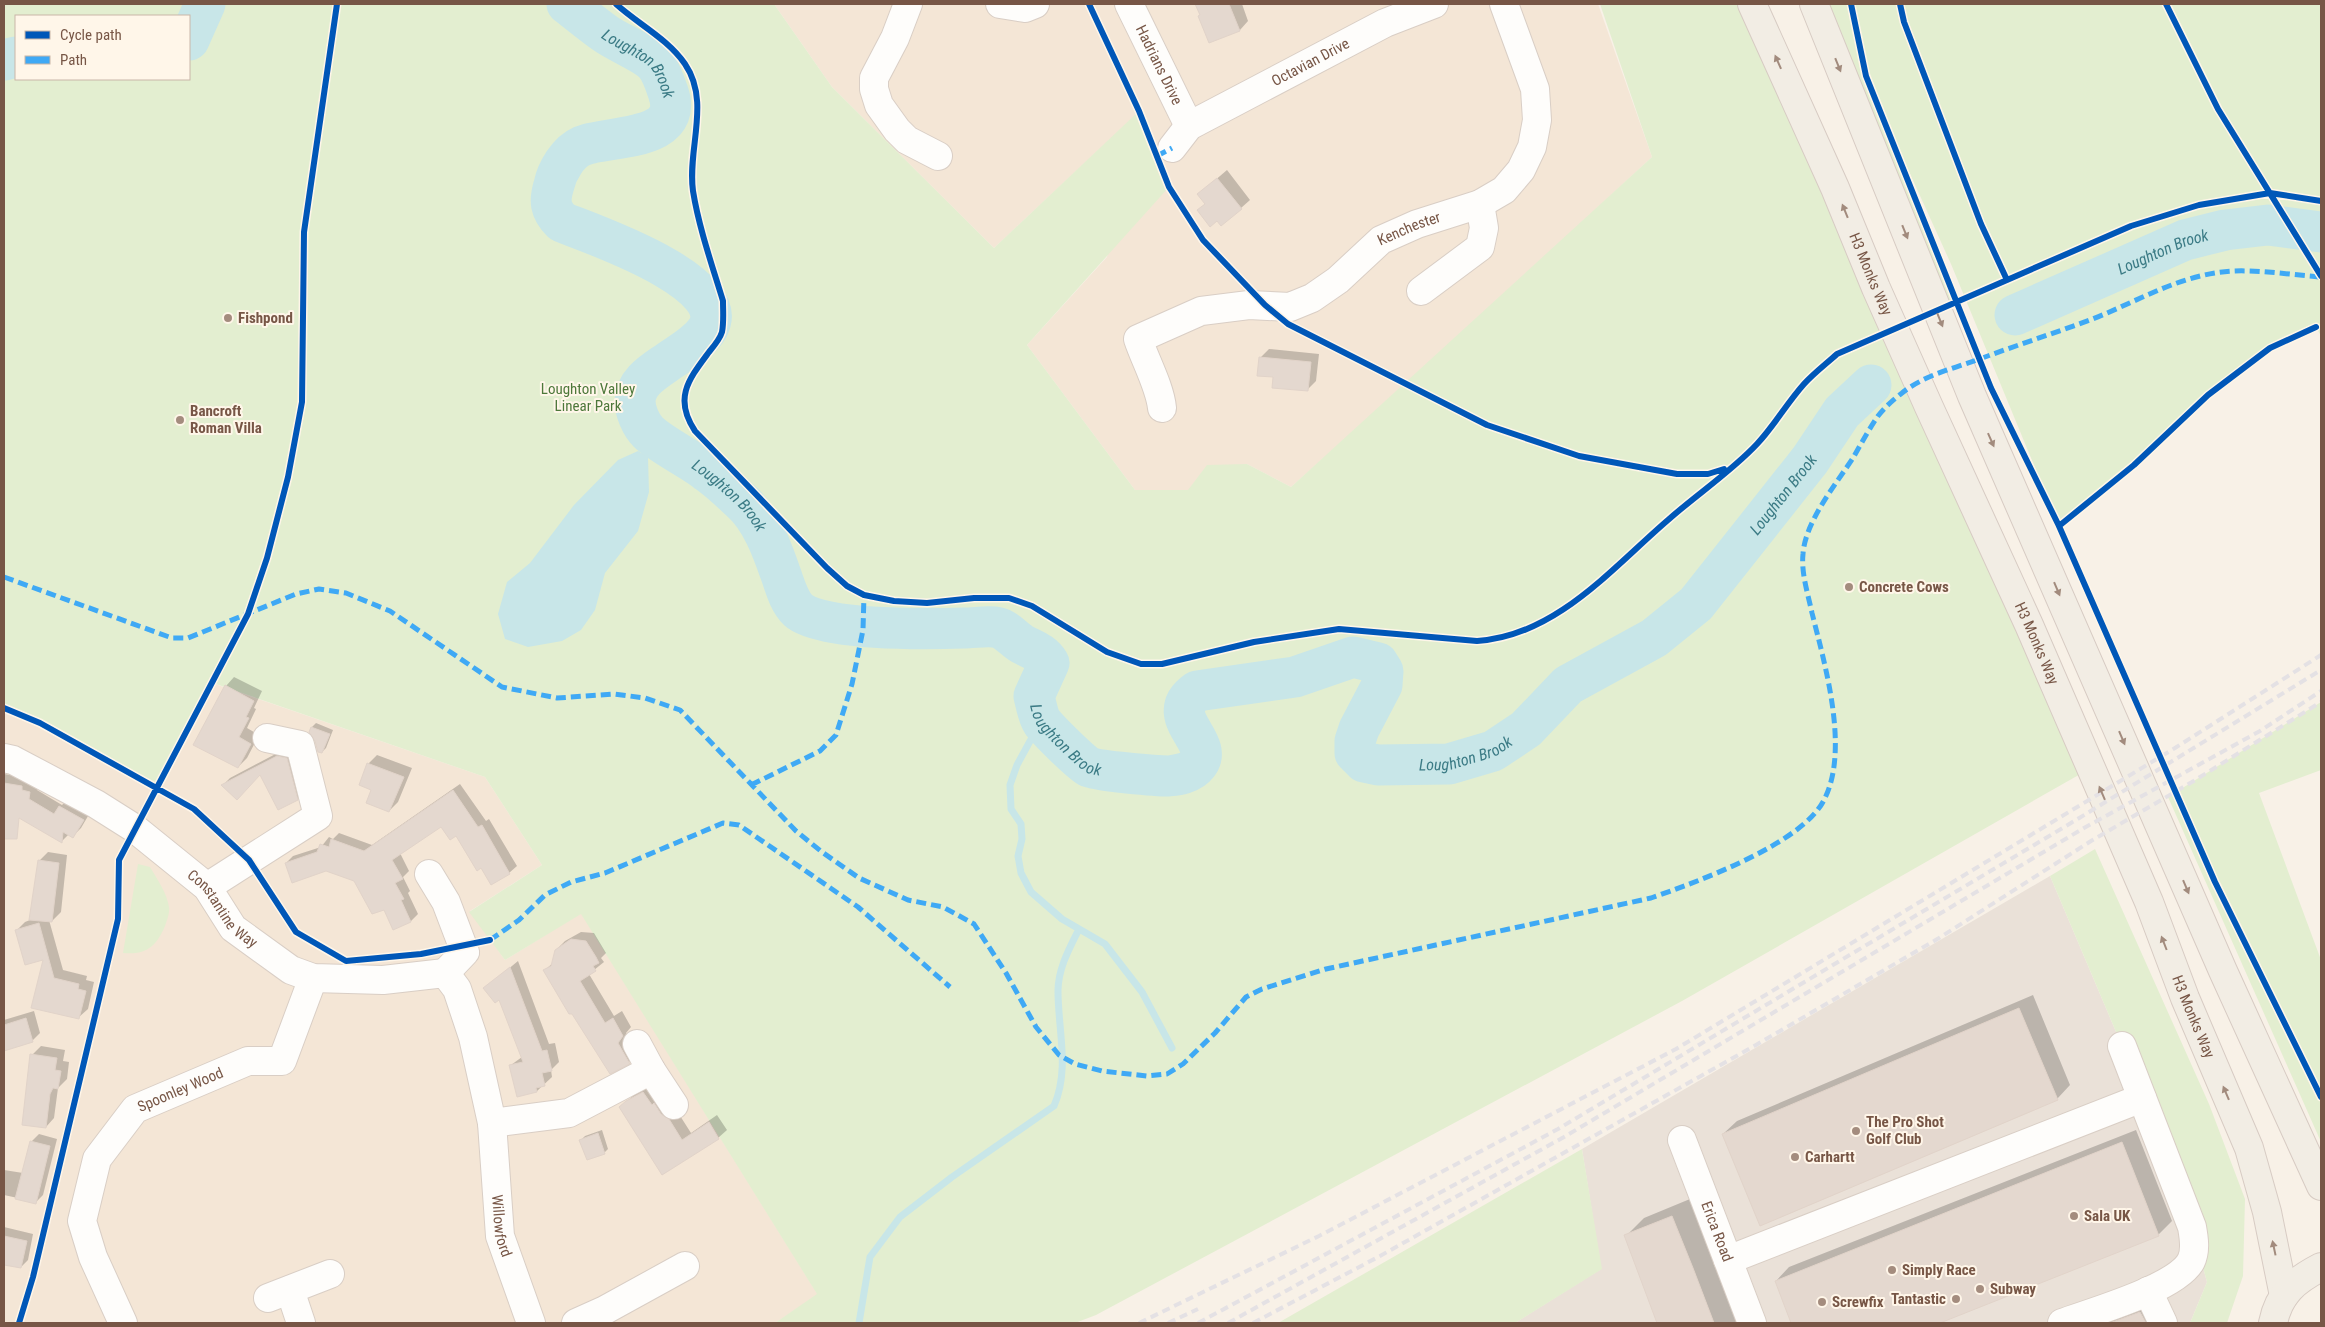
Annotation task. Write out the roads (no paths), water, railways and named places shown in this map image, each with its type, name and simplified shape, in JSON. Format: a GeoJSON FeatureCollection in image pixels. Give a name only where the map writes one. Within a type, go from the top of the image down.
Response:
{"type":"FeatureCollection","features":[{"type":"Feature","properties":{"kind":"main road","name":"H3 Monks Way"},"geometry":{"type":"LineString","coordinates":[[1752,4],[1831,179],[1876,288],[1929,407],[2029,624],[2149,902],[2185,998],[2249,1148],[2267,1212],[2284,1296]]}},
{"type":"Feature","properties":{"kind":"main road"},"geometry":{"type":"LineString","coordinates":[[1814,4],[1972,396],[2219,962],[2321,1186]]}},
{"type":"Feature","properties":{"kind":"main road"},"geometry":{"type":"LineString","coordinates":[[2272,1323],[2284,1296],[2298,1279],[2321,1267]]}},
{"type":"Feature","properties":{"kind":"street"},"geometry":{"type":"LineString","coordinates":[[908,4],[895,38],[874,78],[874,89],[879,105],[896,130],[907,140],[938,156]]}},
{"type":"Feature","properties":{"kind":"street"},"geometry":{"type":"LineString","coordinates":[[1000,4],[1025,8],[1034,4]]}},
{"type":"Feature","properties":{"kind":"street","name":"Hadrians Drive"},"geometry":{"type":"LineString","coordinates":[[1129,4],[1189,126]]}},
{"type":"Feature","properties":{"kind":"street","name":"Octavian Drive"},"geometry":{"type":"LineString","coordinates":[[1189,126],[1381,13],[1434,4]]}},
{"type":"Feature","properties":{"kind":"street","name":"Kenchester"},"geometry":{"type":"LineString","coordinates":[[1162,408],[1159,391],[1154,384],[1138,339],[1201,312],[1249,305],[1290,307],[1312,298],[1338,280],[1381,240],[1417,224],[1480,204],[1504,190],[1521,170],[1532,147],[1537,120],[1535,89],[1504,4]]}},
{"type":"Feature","properties":{"kind":"street"},"geometry":{"type":"LineString","coordinates":[[1172,148],[1189,126]]}},
{"type":"Feature","properties":{"kind":"street"},"geometry":{"type":"LineString","coordinates":[[1421,291],[1480,247],[1484,228],[1480,204]]}},
{"type":"Feature","properties":{"kind":"street"},"geometry":{"type":"LineString","coordinates":[[207,887],[318,816],[300,745],[267,738]]}},
{"type":"Feature","properties":{"kind":"street","name":"Constantine Way"},"geometry":{"type":"LineString","coordinates":[[4,758],[13,760],[96,804],[134,828],[207,887],[233,928],[291,970],[313,978],[451,981]]}},
{"type":"Feature","properties":{"kind":"street"},"geometry":{"type":"LineString","coordinates":[[429,874],[446,902],[465,952],[451,981]]}},
{"type":"Feature","properties":{"kind":"street","name":"Spoonley Wood"},"geometry":{"type":"LineString","coordinates":[[123,1323],[93,1257],[82,1221],[97,1159],[135,1109],[248,1061],[282,1061],[313,978]]}},
{"type":"Feature","properties":{"kind":"street","name":"Willowford"},"geometry":{"type":"LineString","coordinates":[[451,981],[473,1037],[492,1123],[500,1236],[532,1323]]}},
{"type":"Feature","properties":{"kind":"street"},"geometry":{"type":"LineString","coordinates":[[637,1044],[651,1070],[674,1104]]}},
{"type":"Feature","properties":{"kind":"street"},"geometry":{"type":"LineString","coordinates":[[2062,1323],[2173,1280],[2184,1272],[2192,1259],[2194,1245],[2192,1227],[2122,1046]]}},
{"type":"Feature","properties":{"kind":"street"},"geometry":{"type":"LineString","coordinates":[[492,1123],[569,1113],[651,1070]]}},
{"type":"Feature","properties":{"kind":"street"},"geometry":{"type":"LineString","coordinates":[[1728,1260],[2142,1098]]}},
{"type":"Feature","properties":{"kind":"street","name":"Erica Road"},"geometry":{"type":"LineString","coordinates":[[1682,1140],[1752,1323]]}},
{"type":"Feature","properties":{"kind":"street"},"geometry":{"type":"LineString","coordinates":[[576,1323],[605,1310],[685,1266]]}},
{"type":"Feature","properties":{"kind":"street"},"geometry":{"type":"LineString","coordinates":[[301,1323],[279,1294],[330,1274]]}},
{"type":"Feature","properties":{"kind":"street"},"geometry":{"type":"LineString","coordinates":[[2148,1291],[2163,1323]]}},
{"type":"Feature","properties":{"kind":"water"},"geometry":{"type":"Polygon","coordinates":[[[638,451],[648,457],[649,492],[638,531],[605,573],[595,610],[581,630],[562,641],[528,647],[505,639],[498,614],[507,582],[530,563],[574,505],[618,460],[638,451]]]}},
{"type":"Feature","properties":{"kind":"waterway","name":"Loughton Brook"},"geometry":{"type":"LineString","coordinates":[[190,38],[205,4]]}},
{"type":"Feature","properties":{"kind":"waterway","name":"Loughton Brook"},"geometry":{"type":"LineString","coordinates":[[567,4],[606,34],[645,56],[655,64],[666,85],[670,109],[666,120],[655,129],[625,138],[582,146],[572,153],[560,168],[555,180],[551,196],[553,209],[562,222],[628,249],[656,262],[681,277],[700,294],[710,311],[708,328],[705,333],[647,377],[639,388],[636,394],[635,405],[643,426],[660,442],[716,479],[749,509],[765,535],[789,597],[798,610],[810,617],[829,622],[877,627],[994,627],[1002,629],[1022,644],[1040,654],[1049,663],[1034,696],[1042,722],[1072,753],[1094,769],[1169,776],[1188,772],[1197,765],[1201,756],[1200,747],[1186,720],[1184,710],[1187,701],[1197,691],[1295,677],[1353,657],[1378,663],[1383,671],[1382,685],[1359,729],[1355,741],[1355,753],[1364,762],[1378,765],[1449,764],[1493,751],[1526,729],[1568,685],[1654,638],[1696,604],[1810,460],[1842,412],[1871,385]]}},
{"type":"Feature","properties":{"kind":"waterway","name":"Loughton Brook"},"geometry":{"type":"LineString","coordinates":[[4,60],[15,57]]}},
{"type":"Feature","properties":{"kind":"waterway","name":"Loughton Brook"},"geometry":{"type":"LineString","coordinates":[[2015,315],[2185,240],[2225,230],[2268,225],[2321,232]]}},
{"type":"Feature","properties":{"kind":"waterway"},"geometry":{"type":"LineString","coordinates":[[1041,721],[1017,765],[1010,785],[1011,809],[1021,824],[1022,839],[1018,856],[1021,873],[1031,892],[1062,919],[1105,944],[1142,992],[1172,1048]]}},
{"type":"Feature","properties":{"kind":"waterway"},"geometry":{"type":"LineString","coordinates":[[859,1323],[870,1257],[900,1217],[952,1177],[1054,1106],[1059,1092],[1062,1064],[1058,983],[1065,959],[1079,929]]}},
{"type":"Feature","properties":{"kind":"railway"},"geometry":{"type":"LineString","coordinates":[[1139,1323],[1319,1236],[1676,1049],[2175,748],[2321,655]]}},
{"type":"Feature","properties":{"kind":"railway"},"geometry":{"type":"LineString","coordinates":[[1198,1323],[1558,1129],[2076,820],[2321,670]]}},
{"type":"Feature","properties":{"kind":"railway"},"geometry":{"type":"LineString","coordinates":[[1228,1323],[1564,1137],[2084,828],[2260,731],[2321,691]]}},
{"type":"Feature","properties":{"kind":"railway"},"geometry":{"type":"LineString","coordinates":[[1253,1323],[1380,1256],[1756,1045],[1939,938],[2091,841],[2192,782],[2321,702]]}},
{"type":"Feature","properties":{"kind":"railway"},"geometry":{"type":"LineString","coordinates":[[1168,1323],[1198,1309]]}},
{"type":"Feature","properties":{"kind":"place","name":"Fishpond"},"geometry":{"type":"Point","coordinates":[228,318]}},
{"type":"Feature","properties":{"kind":"place","name":"Bancroft Roman Villa"},"geometry":{"type":"Point","coordinates":[180,420]}},
{"type":"Feature","properties":{"kind":"place","name":"Concrete Cows"},"geometry":{"type":"Point","coordinates":[1849,587]}},
{"type":"Feature","properties":{"kind":"place","name":"The Pro Shot Golf Club"},"geometry":{"type":"Point","coordinates":[1856,1131]}},
{"type":"Feature","properties":{"kind":"place","name":"Carhartt"},"geometry":{"type":"Point","coordinates":[1795,1157]}},
{"type":"Feature","properties":{"kind":"place","name":"Sala UK"},"geometry":{"type":"Point","coordinates":[2074,1216]}},
{"type":"Feature","properties":{"kind":"place","name":"Simply Race"},"geometry":{"type":"Point","coordinates":[1892,1270]}},
{"type":"Feature","properties":{"kind":"place","name":"Subway"},"geometry":{"type":"Point","coordinates":[1980,1289]}},
{"type":"Feature","properties":{"kind":"place","name":"Tantastic"},"geometry":{"type":"Point","coordinates":[1956,1299]}},
{"type":"Feature","properties":{"kind":"place","name":"Screwfix"},"geometry":{"type":"Point","coordinates":[1822,1302]}},
{"type":"Feature","properties":{"kind":"park label","name":"Loughton Valley Linear Park"},"geometry":{"type":"Point","coordinates":[588,398]}}]}
